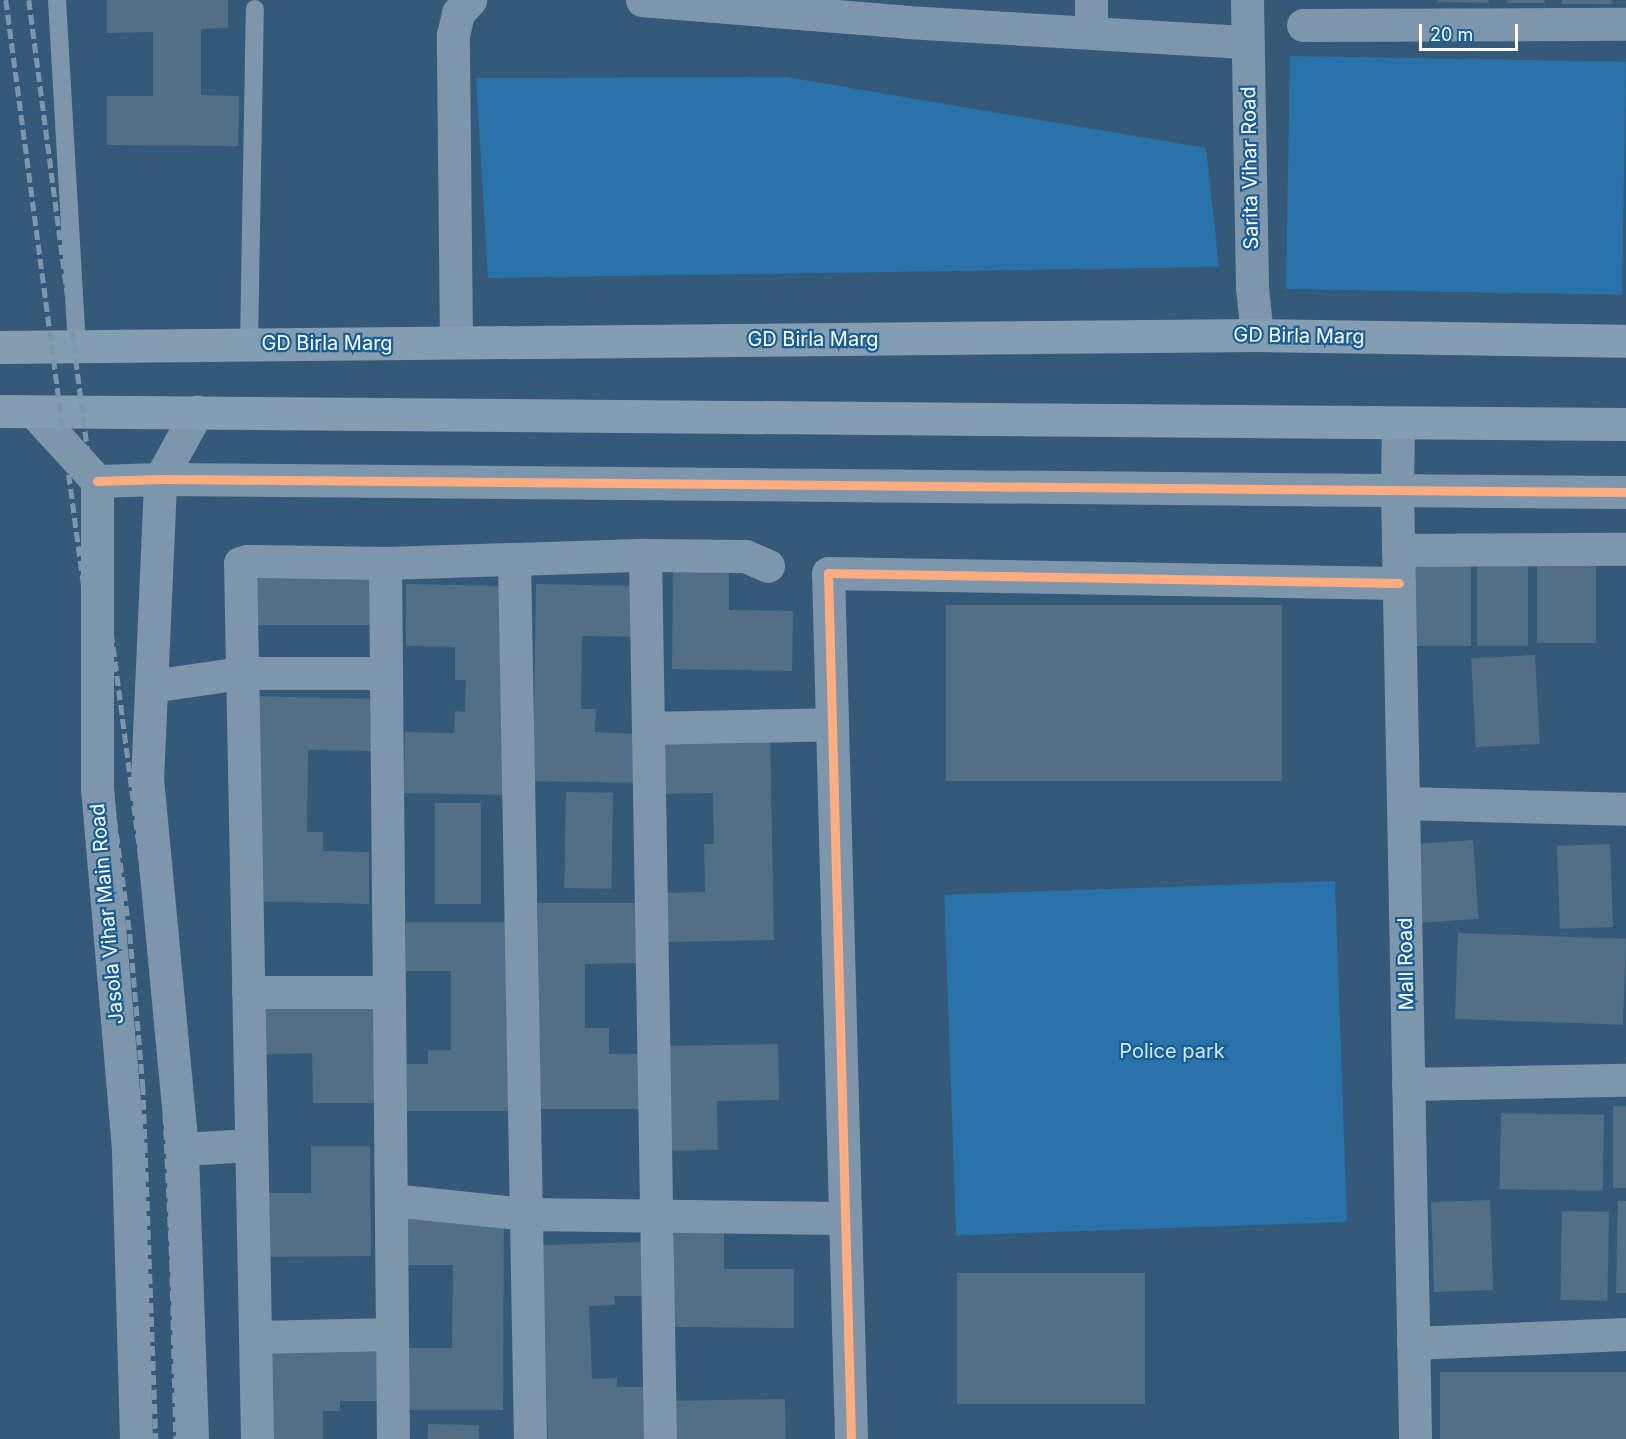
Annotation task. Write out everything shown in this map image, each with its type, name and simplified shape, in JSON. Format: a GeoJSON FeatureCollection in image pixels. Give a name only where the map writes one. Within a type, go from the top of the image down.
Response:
{"type":"FeatureCollection","features":[{"type":"Feature","properties":{"kind":"main road","name":"GD Birla Marg"},"geometry":{"type":"LineString","coordinates":[[0,347],[1257,335],[1626,341]]}},
{"type":"Feature","properties":{"kind":"main road"},"geometry":{"type":"LineString","coordinates":[[0,411],[1626,424]]}},
{"type":"Feature","properties":{"kind":"street"},"geometry":{"type":"LineString","coordinates":[[456,342],[453,35],[458,13],[470,0]]}},
{"type":"Feature","properties":{"kind":"street"},"geometry":{"type":"LineString","coordinates":[[642,0],[993,13],[1091,32],[1247,42]]}},
{"type":"Feature","properties":{"kind":"street"},"geometry":{"type":"LineString","coordinates":[[1091,0],[1091,32]]}},
{"type":"Feature","properties":{"kind":"street","name":"Sarita Vihar Road"},"geometry":{"type":"LineString","coordinates":[[1247,0],[1252,287],[1257,335]]}},
{"type":"Feature","properties":{"kind":"street"},"geometry":{"type":"LineString","coordinates":[[1303,25],[1626,24]]}},
{"type":"Feature","properties":{"kind":"street"},"geometry":{"type":"LineString","coordinates":[[34,412],[97,481],[160,479],[1626,492]]}},
{"type":"Feature","properties":{"kind":"street"},"geometry":{"type":"LineString","coordinates":[[192,1439],[182,1149],[147,781],[160,479],[197,412]]}},
{"type":"Feature","properties":{"kind":"street","name":"Mall Road"},"geometry":{"type":"LineString","coordinates":[[1398,423],[1398,550],[1415,1439]]}},
{"type":"Feature","properties":{"kind":"street","name":"Jasola Vihar Main Road"},"geometry":{"type":"LineString","coordinates":[[97,481],[98,787],[128,1152],[136,1439]]}},
{"type":"Feature","properties":{"kind":"street"},"geometry":{"type":"LineString","coordinates":[[1398,550],[1626,549]]}},
{"type":"Feature","properties":{"kind":"street"},"geometry":{"type":"LineString","coordinates":[[645,555],[660,1439]]}},
{"type":"Feature","properties":{"kind":"street"},"geometry":{"type":"LineString","coordinates":[[257,1439],[240,563],[247,561],[385,563],[645,555],[745,556],[768,566]]}},
{"type":"Feature","properties":{"kind":"street"},"geometry":{"type":"LineString","coordinates":[[514,559],[530,1439]]}},
{"type":"Feature","properties":{"kind":"street"},"geometry":{"type":"LineString","coordinates":[[385,563],[393,1439]]}},
{"type":"Feature","properties":{"kind":"street"},"geometry":{"type":"LineString","coordinates":[[851,1439],[828,573],[1399,583]]}},
{"type":"Feature","properties":{"kind":"street"},"geometry":{"type":"LineString","coordinates":[[151,686],[241,673],[386,673]]}},
{"type":"Feature","properties":{"kind":"street"},"geometry":{"type":"LineString","coordinates":[[648,728],[832,724]]}},
{"type":"Feature","properties":{"kind":"street"},"geometry":{"type":"LineString","coordinates":[[1403,803],[1626,809]]}},
{"type":"Feature","properties":{"kind":"street"},"geometry":{"type":"LineString","coordinates":[[248,992],[389,992]]}},
{"type":"Feature","properties":{"kind":"street"},"geometry":{"type":"LineString","coordinates":[[1408,1084],[1626,1080]]}},
{"type":"Feature","properties":{"kind":"street"},"geometry":{"type":"LineString","coordinates":[[182,1149],[251,1145]]}},
{"type":"Feature","properties":{"kind":"street"},"geometry":{"type":"LineString","coordinates":[[391,1200],[526,1214],[845,1218]]}},
{"type":"Feature","properties":{"kind":"street"},"geometry":{"type":"LineString","coordinates":[[255,1337],[392,1334]]}},
{"type":"Feature","properties":{"kind":"street"},"geometry":{"type":"LineString","coordinates":[[1413,1343],[1626,1334]]}},
{"type":"Feature","properties":{"kind":"lane"},"geometry":{"type":"LineString","coordinates":[[57,0],[77,346]]}},
{"type":"Feature","properties":{"kind":"lane"},"geometry":{"type":"LineString","coordinates":[[249,344],[255,9]]}},
{"type":"Feature","properties":{"kind":"green space"},"geometry":{"type":"Polygon","coordinates":[[[1290,56],[1626,62],[1622,295],[1286,289],[1290,56]]]}},
{"type":"Feature","properties":{"kind":"green space"},"geometry":{"type":"Polygon","coordinates":[[[786,77],[1206,148],[1219,267],[488,278],[476,78],[786,77]]]}},
{"type":"Feature","properties":{"kind":"green space","name":"Police park"},"geometry":{"type":"Polygon","coordinates":[[[1335,881],[1347,1222],[956,1235],[944,895],[1335,881]]]}},
{"type":"Feature","properties":{"kind":"building"},"geometry":{"type":"Polygon","coordinates":[[[107,0],[228,0],[228,28],[201,29],[201,95],[239,96],[238,146],[107,145],[107,96],[153,96],[153,32],[107,33],[107,0]]]}},
{"type":"Feature","properties":{"kind":"building"},"geometry":{"type":"Polygon","coordinates":[[[1438,0],[1489,0],[1489,3],[1438,2],[1438,0]]]}},
{"type":"Feature","properties":{"kind":"building"},"geometry":{"type":"Polygon","coordinates":[[[1507,0],[1545,0],[1545,3],[1507,3],[1507,0]]]}},
{"type":"Feature","properties":{"kind":"building"},"geometry":{"type":"Polygon","coordinates":[[[1562,0],[1612,0],[1612,4],[1562,4],[1562,0]]]}},
{"type":"Feature","properties":{"kind":"building"},"geometry":{"type":"Polygon","coordinates":[[[1477,562],[1528,562],[1528,646],[1477,646],[1477,562]]]}},
{"type":"Feature","properties":{"kind":"building"},"geometry":{"type":"Polygon","coordinates":[[[1537,562],[1596,562],[1596,643],[1537,643],[1537,562]]]}},
{"type":"Feature","properties":{"kind":"building"},"geometry":{"type":"Polygon","coordinates":[[[673,565],[729,566],[729,610],[793,611],[792,671],[672,669],[673,565]]]}},
{"type":"Feature","properties":{"kind":"building"},"geometry":{"type":"Polygon","coordinates":[[[1405,565],[1471,565],[1471,646],[1405,646],[1405,565]]]}},
{"type":"Feature","properties":{"kind":"building"},"geometry":{"type":"Polygon","coordinates":[[[249,571],[372,571],[372,625],[249,625],[249,571]]]}},
{"type":"Feature","properties":{"kind":"building"},"geometry":{"type":"Polygon","coordinates":[[[406,584],[508,586],[506,795],[404,793],[405,732],[454,733],[455,711],[465,712],[466,680],[455,680],[455,647],[406,646],[406,584]]]}},
{"type":"Feature","properties":{"kind":"building"},"geometry":{"type":"Polygon","coordinates":[[[536,584],[640,586],[640,637],[582,636],[581,709],[596,709],[595,732],[638,734],[637,783],[533,781],[536,584]]]}},
{"type":"Feature","properties":{"kind":"building"},"geometry":{"type":"Polygon","coordinates":[[[946,605],[1282,605],[1282,781],[946,781],[946,605]]]}},
{"type":"Feature","properties":{"kind":"building"},"geometry":{"type":"Polygon","coordinates":[[[1535,655],[1540,744],[1476,747],[1471,658],[1535,655]]]}},
{"type":"Feature","properties":{"kind":"building"},"geometry":{"type":"Polygon","coordinates":[[[249,696],[372,699],[371,751],[308,750],[307,832],[323,832],[323,851],[369,852],[369,904],[246,901],[249,696]]]}},
{"type":"Feature","properties":{"kind":"building"},"geometry":{"type":"Polygon","coordinates":[[[770,736],[774,940],[659,942],[658,893],[705,892],[704,844],[714,844],[713,793],[657,794],[655,737],[770,736]]]}},
{"type":"Feature","properties":{"kind":"building"},"geometry":{"type":"Polygon","coordinates":[[[566,792],[613,793],[611,889],[564,888],[566,792]]]}},
{"type":"Feature","properties":{"kind":"building"},"geometry":{"type":"Polygon","coordinates":[[[435,803],[481,803],[481,904],[435,904],[435,803]]]}},
{"type":"Feature","properties":{"kind":"building"},"geometry":{"type":"Polygon","coordinates":[[[1473,840],[1479,919],[1422,923],[1416,844],[1473,840]]]}},
{"type":"Feature","properties":{"kind":"building"},"geometry":{"type":"Polygon","coordinates":[[[1610,844],[1613,927],[1560,929],[1557,846],[1610,844]]]}},
{"type":"Feature","properties":{"kind":"building"},"geometry":{"type":"Polygon","coordinates":[[[538,903],[639,903],[640,963],[585,964],[585,1028],[609,1028],[609,1054],[641,1054],[641,1109],[540,1109],[538,903]]]}},
{"type":"Feature","properties":{"kind":"building"},"geometry":{"type":"Polygon","coordinates":[[[406,922],[508,922],[508,1111],[406,1111],[406,1064],[428,1064],[428,1050],[451,1050],[451,971],[406,971],[406,922]]]}},
{"type":"Feature","properties":{"kind":"building"},"geometry":{"type":"Polygon","coordinates":[[[1458,933],[1626,939],[1623,1025],[1455,1019],[1458,933]]]}},
{"type":"Feature","properties":{"kind":"building"},"geometry":{"type":"Polygon","coordinates":[[[376,1003],[378,1103],[313,1103],[312,1053],[252,1055],[251,1006],[376,1003]]]}},
{"type":"Feature","properties":{"kind":"building"},"geometry":{"type":"Polygon","coordinates":[[[778,1044],[779,1100],[717,1101],[718,1150],[661,1151],[659,1046],[778,1044]]]}},
{"type":"Feature","properties":{"kind":"building"},"geometry":{"type":"Polygon","coordinates":[[[1613,1106],[1626,1106],[1626,1188],[1613,1188],[1613,1106]]]}},
{"type":"Feature","properties":{"kind":"building"},"geometry":{"type":"Polygon","coordinates":[[[1501,1113],[1604,1115],[1603,1191],[1500,1189],[1501,1113]]]}},
{"type":"Feature","properties":{"kind":"building"},"geometry":{"type":"Polygon","coordinates":[[[311,1146],[370,1146],[371,1256],[254,1257],[253,1193],[311,1193],[311,1146]]]}},
{"type":"Feature","properties":{"kind":"building"},"geometry":{"type":"Polygon","coordinates":[[[1490,1200],[1493,1290],[1434,1292],[1431,1202],[1490,1200]]]}},
{"type":"Feature","properties":{"kind":"building"},"geometry":{"type":"Polygon","coordinates":[[[1618,1201],[1626,1201],[1626,1293],[1616,1293],[1618,1201]]]}},
{"type":"Feature","properties":{"kind":"building"},"geometry":{"type":"Polygon","coordinates":[[[1562,1211],[1609,1212],[1607,1301],[1560,1300],[1562,1211]]]}},
{"type":"Feature","properties":{"kind":"building"},"geometry":{"type":"Polygon","coordinates":[[[402,1214],[504,1215],[503,1410],[403,1410],[402,1348],[452,1348],[453,1265],[402,1265],[402,1214]]]}},
{"type":"Feature","properties":{"kind":"building"},"geometry":{"type":"Polygon","coordinates":[[[674,1227],[724,1227],[724,1269],[794,1269],[794,1328],[674,1327],[674,1227]]]}},
{"type":"Feature","properties":{"kind":"building"},"geometry":{"type":"Polygon","coordinates":[[[644,1242],[645,1296],[614,1296],[615,1305],[589,1306],[592,1379],[617,1378],[617,1387],[648,1387],[650,1439],[548,1439],[542,1245],[644,1242]]]}},
{"type":"Feature","properties":{"kind":"building"},"geometry":{"type":"Polygon","coordinates":[[[957,1273],[1145,1273],[1145,1404],[957,1404],[957,1273]]]}},
{"type":"Feature","properties":{"kind":"building"},"geometry":{"type":"Polygon","coordinates":[[[376,1344],[377,1401],[340,1401],[340,1411],[323,1411],[323,1439],[260,1439],[257,1346],[376,1344]]]}},
{"type":"Feature","properties":{"kind":"building"},"geometry":{"type":"Polygon","coordinates":[[[1440,1372],[1626,1372],[1626,1439],[1440,1439],[1440,1372]]]}},
{"type":"Feature","properties":{"kind":"building"},"geometry":{"type":"Polygon","coordinates":[[[785,1399],[786,1439],[668,1439],[667,1401],[785,1399]]]}},
{"type":"Feature","properties":{"kind":"building"},"geometry":{"type":"Polygon","coordinates":[[[428,1424],[479,1425],[479,1439],[428,1439],[428,1424]]]}},
{"type":"Feature","properties":{"kind":"railway"},"geometry":{"type":"LineString","coordinates":[[6,0],[130,934],[143,1085],[156,1439]]}},
{"type":"Feature","properties":{"kind":"railway"},"geometry":{"type":"LineString","coordinates":[[29,0],[150,928],[164,1086],[172,1262],[176,1439]]}},
{"type":"Feature","properties":{"kind":"cycle path"},"geometry":{"type":"LineString","coordinates":[[97,481],[160,479],[1626,492]]}},
{"type":"Feature","properties":{"kind":"cycle path"},"geometry":{"type":"LineString","coordinates":[[851,1439],[828,573],[1399,583]]}}]}
